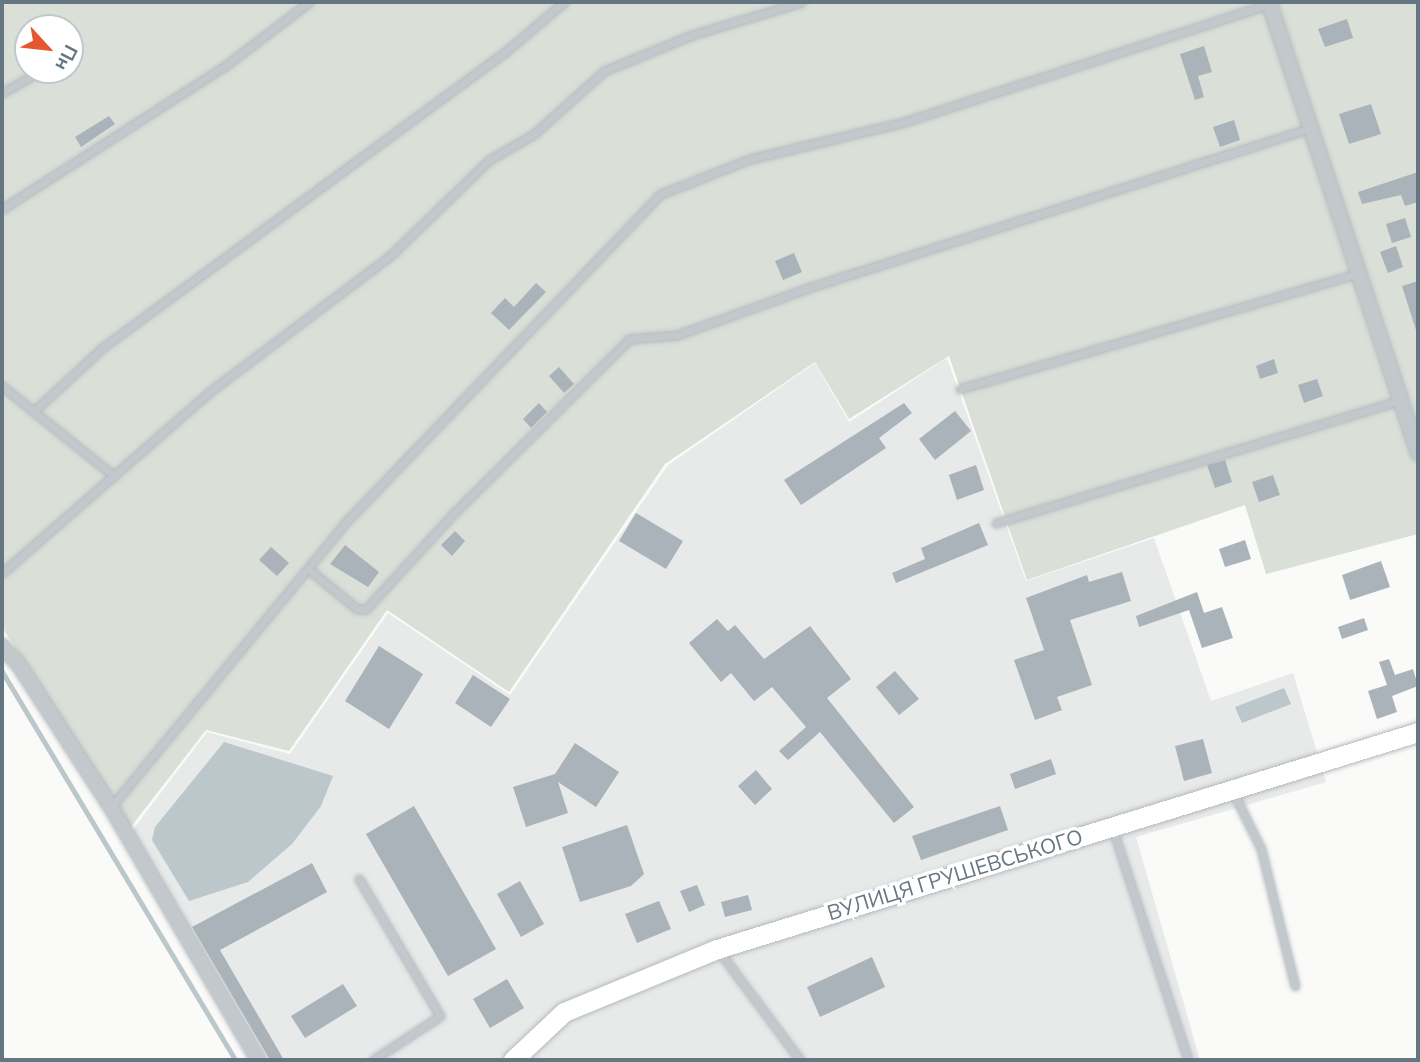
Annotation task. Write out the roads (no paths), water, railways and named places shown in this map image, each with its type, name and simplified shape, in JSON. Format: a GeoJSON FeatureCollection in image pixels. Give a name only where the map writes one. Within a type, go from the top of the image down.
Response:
{"type":"FeatureCollection","features":[{"type":"Feature","properties":{"kind":"street"},"geometry":{"type":"LineString","coordinates":[[1269,3],[1418,453]]}},
{"type":"Feature","properties":{"kind":"street"},"geometry":{"type":"LineString","coordinates":[[2,646],[19,665],[111,807],[258,1060]]}},
{"type":"Feature","properties":{"kind":"street","name":"ВУЛИЦЯ ГРУШЕВСЬКОГО"},"geometry":{"type":"LineString","coordinates":[[513,1060],[564,1012],[717,949],[1418,732]]}},
{"type":"Feature","properties":{"kind":"lane"},"geometry":{"type":"LineString","coordinates":[[2,209],[214,73],[309,2]]}},
{"type":"Feature","properties":{"kind":"lane"},"geometry":{"type":"LineString","coordinates":[[34,411],[102,348],[504,52],[564,2]]}},
{"type":"Feature","properties":{"kind":"lane"},"geometry":{"type":"LineString","coordinates":[[2,573],[218,385],[391,255],[489,160],[534,134],[604,71],[692,35],[801,2]]}},
{"type":"Feature","properties":{"kind":"lane"},"geometry":{"type":"LineString","coordinates":[[111,807],[344,524],[661,194],[750,159],[904,122],[1269,3]]}},
{"type":"Feature","properties":{"kind":"lane"},"geometry":{"type":"LineString","coordinates":[[2,93],[18,84]]}},
{"type":"Feature","properties":{"kind":"lane"},"geometry":{"type":"LineString","coordinates":[[312,572],[357,609],[366,609],[454,513],[629,339],[677,335],[808,288],[1311,128]]}},
{"type":"Feature","properties":{"kind":"lane"},"geometry":{"type":"LineString","coordinates":[[960,389],[1359,273]]}},
{"type":"Feature","properties":{"kind":"lane"},"geometry":{"type":"LineString","coordinates":[[2,386],[114,476]]}},
{"type":"Feature","properties":{"kind":"lane"},"geometry":{"type":"LineString","coordinates":[[996,523],[1401,400]]}},
{"type":"Feature","properties":{"kind":"lane"},"geometry":{"type":"LineString","coordinates":[[1232,789],[1261,849],[1296,986]]}},
{"type":"Feature","properties":{"kind":"lane"},"geometry":{"type":"LineString","coordinates":[[1111,826],[1188,1060]]}},
{"type":"Feature","properties":{"kind":"lane"},"geometry":{"type":"LineString","coordinates":[[359,879],[440,1016],[373,1060]]}},
{"type":"Feature","properties":{"kind":"lane"},"geometry":{"type":"LineString","coordinates":[[717,949],[800,1060]]}},
{"type":"Feature","properties":{"kind":"waterway"},"geometry":{"type":"LineString","coordinates":[[2,671],[236,1060]]}}]}
